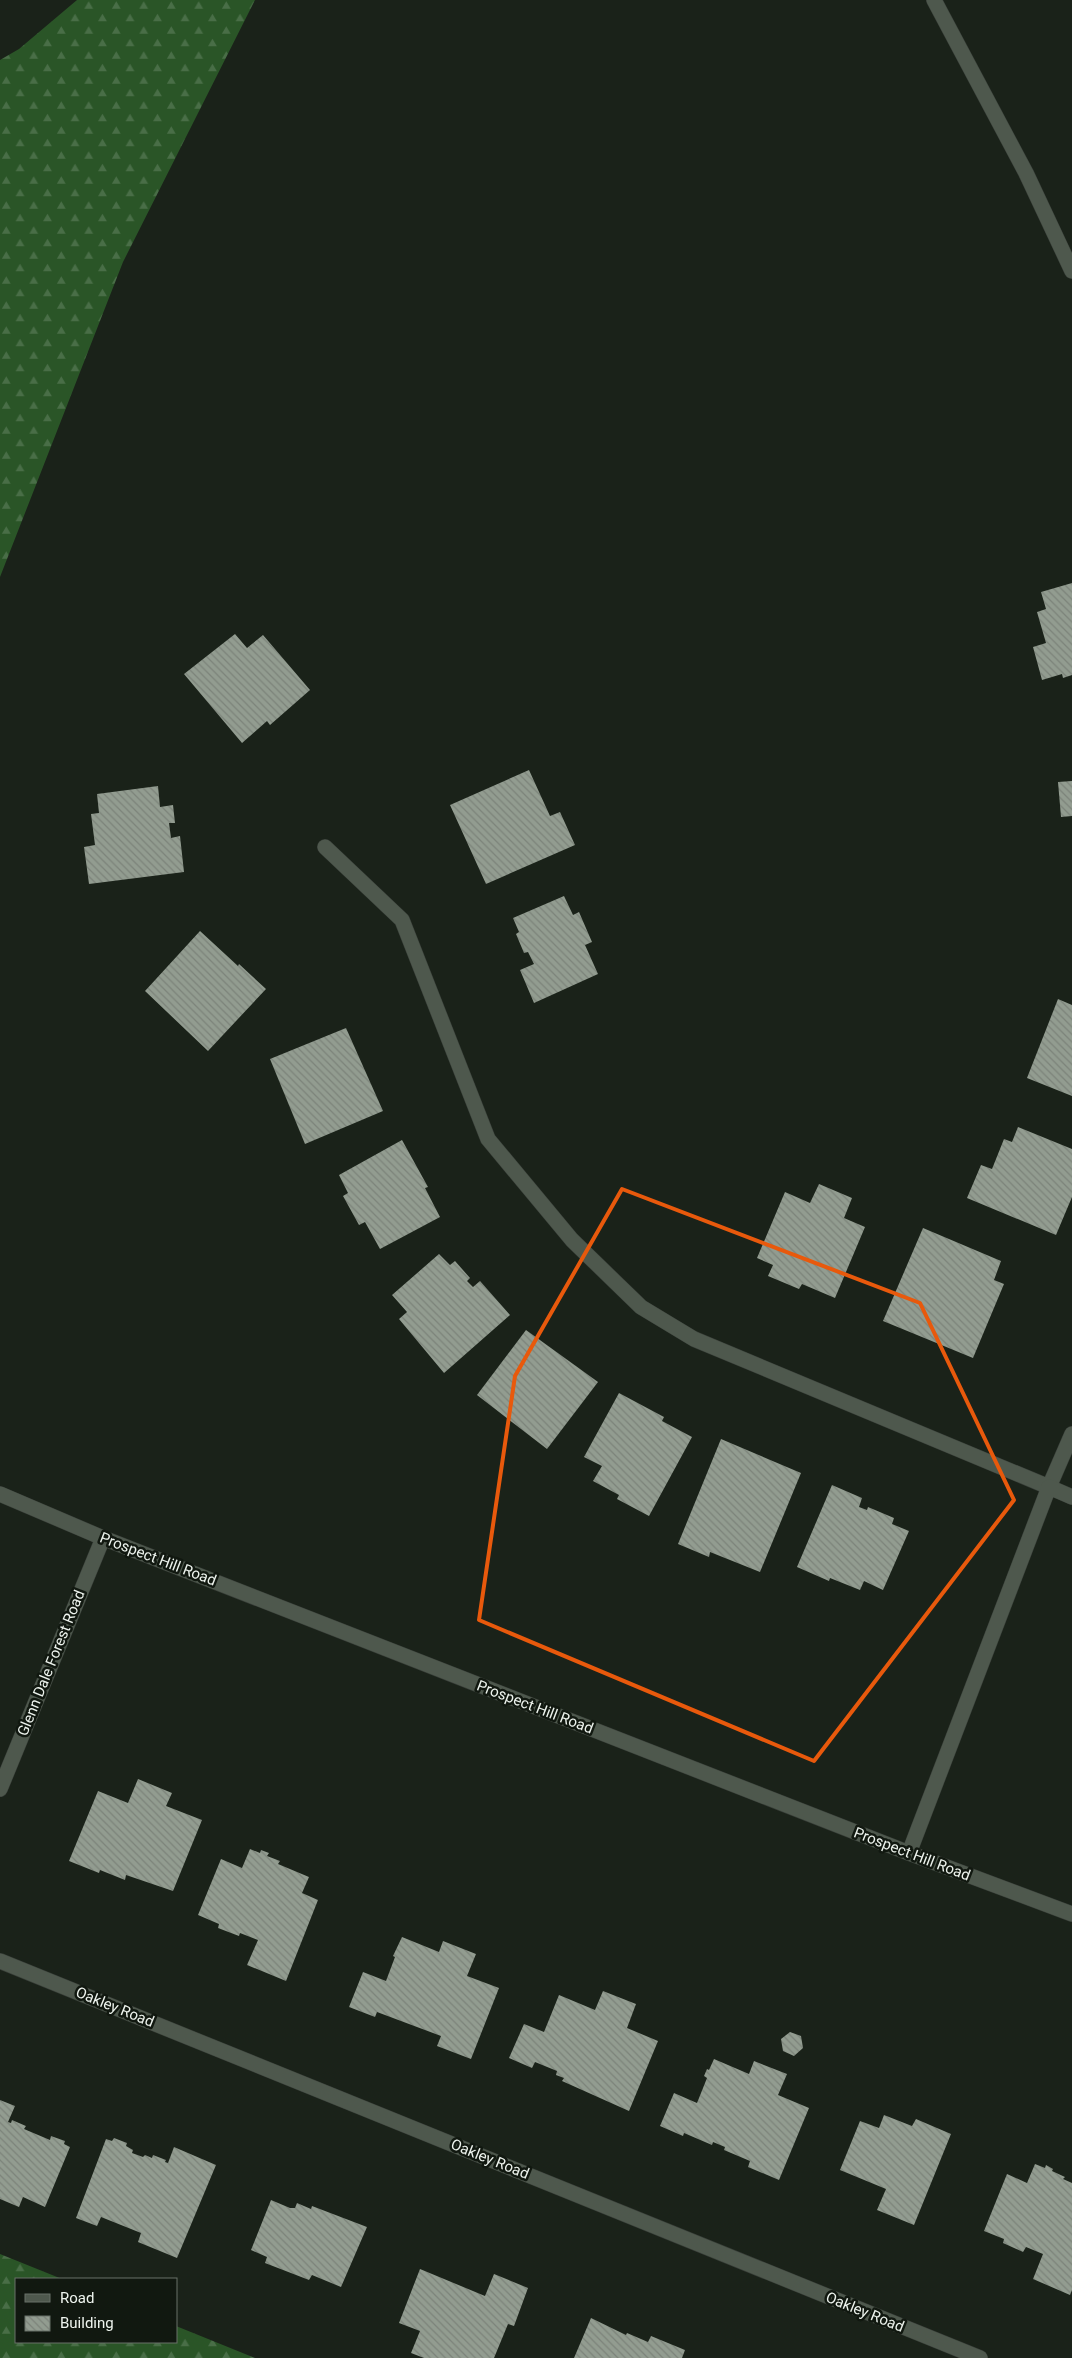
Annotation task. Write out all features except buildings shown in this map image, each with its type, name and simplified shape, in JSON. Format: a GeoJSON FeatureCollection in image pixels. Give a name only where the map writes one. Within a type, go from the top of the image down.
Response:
{"type":"FeatureCollection","features":[{"type":"Feature","properties":{"kind":"street"},"geometry":{"type":"LineString","coordinates":[[934,0],[1026,173],[1072,271]]}},
{"type":"Feature","properties":{"kind":"street"},"geometry":{"type":"LineString","coordinates":[[325,847],[402,920],[488,1139],[572,1240],[641,1307],[694,1339],[1072,1497]]}},
{"type":"Feature","properties":{"kind":"street"},"geometry":{"type":"LineString","coordinates":[[909,1853],[1049,1487],[1072,1434]]}},
{"type":"Feature","properties":{"kind":"street","name":"Prospect Hill Road"},"geometry":{"type":"LineString","coordinates":[[0,1494],[103,1538],[909,1853],[1072,1914]]}},
{"type":"Feature","properties":{"kind":"street","name":"Glenn Dale Forest Road"},"geometry":{"type":"LineString","coordinates":[[0,1789],[103,1538]]}},
{"type":"Feature","properties":{"kind":"street","name":"Oakley Road"},"geometry":{"type":"LineString","coordinates":[[0,1961],[980,2358]]}},
{"type":"Feature","properties":{"kind":"highlighted area"},"geometry":{"type":"Polygon","coordinates":[[[622,1189],[920,1303],[1014,1500],[814,1761],[479,1620],[515,1376],[622,1189]]]}},
{"type":"Feature","properties":{"kind":"green space"},"geometry":{"type":"Polygon","coordinates":[[[77,0],[255,0],[123,262],[0,577],[0,60],[19,49],[77,0]]]}},
{"type":"Feature","properties":{"kind":"green space"},"geometry":{"type":"Polygon","coordinates":[[[0,2254],[60,2278],[15,2278],[15,2343],[178,2343],[178,2327],[255,2358],[0,2358],[0,2254]]]}}]}
